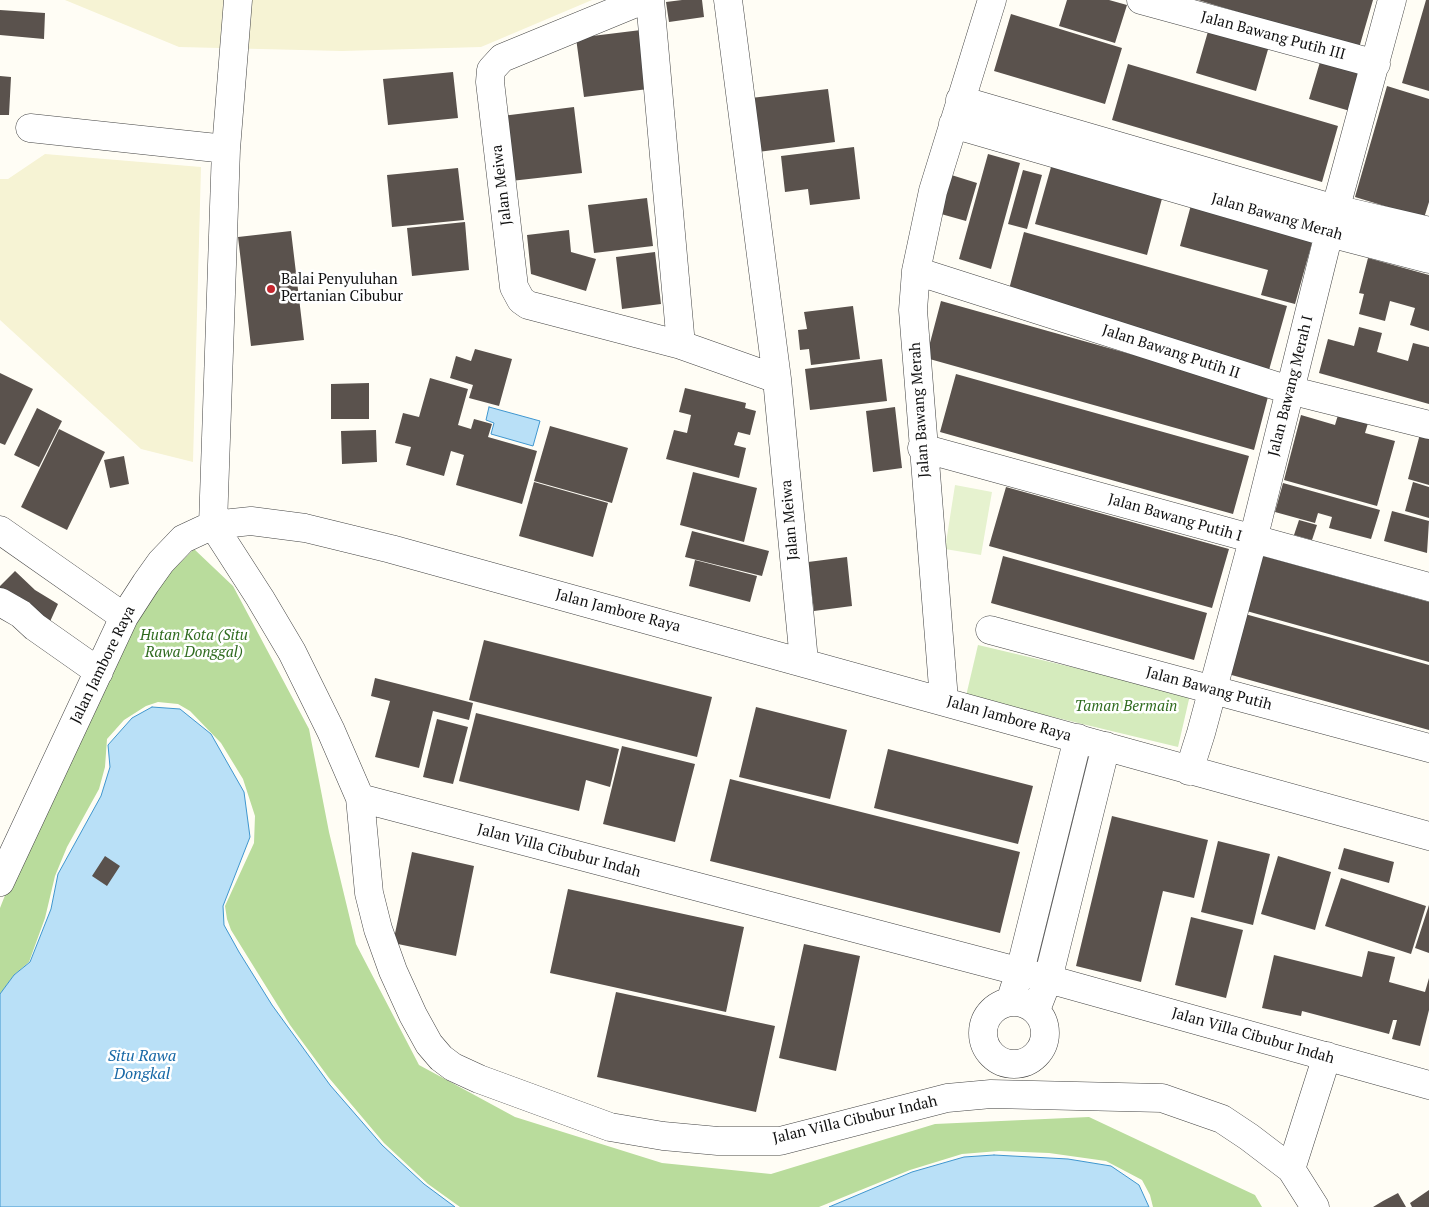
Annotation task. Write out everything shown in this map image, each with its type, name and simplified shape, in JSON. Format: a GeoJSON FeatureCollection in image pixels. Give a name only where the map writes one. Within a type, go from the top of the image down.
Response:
{"type":"FeatureCollection","features":[{"type":"Feature","properties":{"kind":"street"},"geometry":{"type":"LineString","coordinates":[[213,525],[226,149],[238,0]]}},
{"type":"Feature","properties":{"kind":"street","name":"Jalan Meiwa"},"geometry":{"type":"LineString","coordinates":[[642,0],[502,58],[491,70],[490,82],[514,287],[521,300],[528,305],[680,346],[777,379]]}},
{"type":"Feature","properties":{"kind":"street"},"geometry":{"type":"LineString","coordinates":[[650,0],[680,346]]}},
{"type":"Feature","properties":{"kind":"street","name":"Jalan Meiwa"},"geometry":{"type":"LineString","coordinates":[[728,0],[777,379],[804,662]]}},
{"type":"Feature","properties":{"kind":"street","name":"Jalan Bawang Merah"},"geometry":{"type":"LineString","coordinates":[[944,700],[922,448],[913,310],[916,271],[933,191],[992,0]]}},
{"type":"Feature","properties":{"kind":"street","name":"Jalan Bawang Putih III"},"geometry":{"type":"LineString","coordinates":[[1140,0],[1376,64]]}},
{"type":"Feature","properties":{"kind":"street","name":"Jalan Bawang Merah I"},"geometry":{"type":"LineString","coordinates":[[1189,771],[1213,691],[1253,540],[1332,221],[1392,0]]}},
{"type":"Feature","properties":{"kind":"street","name":"Jalan Bawang Merah"},"geometry":{"type":"LineString","coordinates":[[957,112],[1332,221],[1429,259]]}},
{"type":"Feature","properties":{"kind":"street"},"geometry":{"type":"LineString","coordinates":[[30,128],[226,149]]}},
{"type":"Feature","properties":{"kind":"street","name":"Jalan Bawang Merah"},"geometry":{"type":"LineString","coordinates":[[1332,221],[1429,231]]}},
{"type":"Feature","properties":{"kind":"street","name":"Jalan Bawang Putih II"},"geometry":{"type":"LineString","coordinates":[[916,271],[1289,390],[1429,425]]}},
{"type":"Feature","properties":{"kind":"street","name":"Jalan Bawang Putih I"},"geometry":{"type":"LineString","coordinates":[[922,448],[1429,587]]}},
{"type":"Feature","properties":{"kind":"street","name":"Jalan Jambore Raya"},"geometry":{"type":"LineString","coordinates":[[0,882],[124,617],[146,583],[183,539],[213,525],[251,521],[305,528],[391,549],[944,700],[1189,771],[1429,836]]}},
{"type":"Feature","properties":{"kind":"street","name":"Jalan Villa Cibubur Indah"},"geometry":{"type":"LineString","coordinates":[[213,525],[260,598],[296,661],[331,731],[360,798],[369,894],[378,930],[393,972],[413,1015],[429,1044],[440,1058],[462,1071],[610,1127],[663,1136],[718,1141],[780,1140],[946,1098],[991,1094],[1162,1098],[1222,1119],[1291,1169],[1315,1207]]}},
{"type":"Feature","properties":{"kind":"street"},"geometry":{"type":"LineString","coordinates":[[0,530],[124,617]]}},
{"type":"Feature","properties":{"kind":"street"},"geometry":{"type":"LineString","coordinates":[[0,602],[21,614],[96,677]]}},
{"type":"Feature","properties":{"kind":"street","name":"Jalan Bawang Putih"},"geometry":{"type":"LineString","coordinates":[[990,630],[1429,748]]}},
{"type":"Feature","properties":{"kind":"street"},"geometry":{"type":"LineString","coordinates":[[1010,1002],[1020,972],[1078,738]]}},
{"type":"Feature","properties":{"kind":"street"},"geometry":{"type":"LineString","coordinates":[[1036,1010],[1048,979],[1106,746]]}},
{"type":"Feature","properties":{"kind":"street","name":"Jalan Villa Cibubur Indah"},"geometry":{"type":"LineString","coordinates":[[360,798],[1048,979],[1429,1085]]}},
{"type":"Feature","properties":{"kind":"street"},"geometry":{"type":"LineString","coordinates":[[1032,1095],[1036,1056],[1045,1038],[1042,1018],[1028,1004],[1010,1002],[999,1005],[991,1012],[984,1026],[985,1042],[990,1052],[997,1059],[1007,1063],[1018,1064],[1036,1056]]}},
{"type":"Feature","properties":{"kind":"street"},"geometry":{"type":"LineString","coordinates":[[1291,1169],[1327,1056]]}},
{"type":"Feature","properties":{"kind":"street"},"geometry":{"type":"LineString","coordinates":[[991,1094],[997,1059]]}},
{"type":"Feature","properties":{"kind":"shaded area"},"geometry":{"type":"Polygon","coordinates":[[[65,0],[592,0],[481,47],[342,51],[179,47],[65,0]]]}},
{"type":"Feature","properties":{"kind":"shaded area"},"geometry":{"type":"Polygon","coordinates":[[[45,154],[201,167],[193,462],[141,449],[0,320],[0,179],[8,179],[45,154]]]}},
{"type":"Feature","properties":{"kind":"green space"},"geometry":{"type":"Polygon","coordinates":[[[955,485],[992,492],[981,555],[945,549],[955,485]]]}},
{"type":"Feature","properties":{"kind":"green space","name":"Hutan Kota (Situ Rawa Donggal)"},"geometry":{"type":"Polygon","coordinates":[[[194,549],[233,586],[309,729],[329,832],[356,944],[419,1065],[515,1117],[662,1163],[771,1174],[935,1124],[1089,1117],[1255,1195],[1262,1207],[1153,1207],[1150,1195],[1142,1180],[1106,1161],[1049,1153],[999,1151],[962,1154],[910,1170],[819,1207],[460,1207],[428,1184],[384,1143],[329,1078],[290,1025],[231,930],[225,906],[254,843],[255,816],[243,779],[221,743],[190,711],[178,704],[158,702],[146,706],[124,720],[107,739],[105,767],[99,789],[67,847],[55,876],[45,918],[29,962],[14,975],[0,994],[0,908],[65,743],[153,590],[194,549]]]}},
{"type":"Feature","properties":{"kind":"green space","name":"Taman Bermain"},"geometry":{"type":"Polygon","coordinates":[[[978,645],[1190,695],[1178,747],[966,696],[978,645]]]}},
{"type":"Feature","properties":{"kind":"water"},"geometry":{"type":"Polygon","coordinates":[[[489,407],[540,421],[533,446],[491,434],[494,423],[486,420],[489,407]]]}},
{"type":"Feature","properties":{"kind":"water","name":"Situ Rawa Dongkal"},"geometry":{"type":"Polygon","coordinates":[[[152,707],[180,709],[211,734],[244,792],[250,837],[223,906],[224,925],[239,952],[272,1005],[330,1085],[382,1145],[424,1184],[455,1207],[0,1207],[0,994],[14,975],[30,962],[51,909],[58,874],[101,796],[110,767],[108,745],[132,718],[152,707]]]}},
{"type":"Feature","properties":{"kind":"water"},"geometry":{"type":"Polygon","coordinates":[[[994,1155],[1068,1159],[1111,1166],[1139,1185],[1149,1207],[829,1207],[912,1172],[964,1157],[994,1155]]]}},
{"type":"Feature","properties":{"kind":"building"},"geometry":{"type":"Polygon","coordinates":[[[702,0],[704,17],[669,22],[666,2],[702,0]]]}},
{"type":"Feature","properties":{"kind":"building"},"geometry":{"type":"Polygon","coordinates":[[[1067,0],[1109,0],[1127,5],[1115,43],[1059,26],[1067,0]]]}},
{"type":"Feature","properties":{"kind":"building"},"geometry":{"type":"Polygon","coordinates":[[[1198,0],[1373,0],[1359,48],[1198,0]]]}},
{"type":"Feature","properties":{"kind":"building"},"geometry":{"type":"Polygon","coordinates":[[[1426,0],[1429,0],[1429,91],[1402,83],[1426,0]]]}},
{"type":"Feature","properties":{"kind":"building"},"geometry":{"type":"Polygon","coordinates":[[[0,10],[45,13],[44,39],[0,35],[0,10]]]}},
{"type":"Feature","properties":{"kind":"building"},"geometry":{"type":"Polygon","coordinates":[[[1011,14],[1122,48],[1105,104],[994,71],[1011,14]]]}},
{"type":"Feature","properties":{"kind":"building"},"geometry":{"type":"Polygon","coordinates":[[[1209,28],[1269,46],[1256,91],[1196,73],[1209,28]]]}},
{"type":"Feature","properties":{"kind":"building"},"geometry":{"type":"Polygon","coordinates":[[[641,30],[648,89],[584,97],[576,38],[641,30]]]}},
{"type":"Feature","properties":{"kind":"building"},"geometry":{"type":"Polygon","coordinates":[[[1320,62],[1360,74],[1350,111],[1309,99],[1320,62]]]}},
{"type":"Feature","properties":{"kind":"building"},"geometry":{"type":"Polygon","coordinates":[[[1128,64],[1338,126],[1322,182],[1112,120],[1128,64]]]}},
{"type":"Feature","properties":{"kind":"building"},"geometry":{"type":"Polygon","coordinates":[[[453,72],[458,118],[388,125],[383,79],[453,72]]]}},
{"type":"Feature","properties":{"kind":"building"},"geometry":{"type":"Polygon","coordinates":[[[0,76],[11,77],[9,115],[0,115],[0,76]]]}},
{"type":"Feature","properties":{"kind":"building"},"geometry":{"type":"Polygon","coordinates":[[[1387,86],[1429,99],[1429,202],[1424,218],[1355,197],[1387,86]]]}},
{"type":"Feature","properties":{"kind":"building"},"geometry":{"type":"Polygon","coordinates":[[[828,89],[835,142],[758,152],[751,98],[828,89]]]}},
{"type":"Feature","properties":{"kind":"building"},"geometry":{"type":"Polygon","coordinates":[[[574,107],[582,173],[502,182],[494,117],[574,107]]]}},
{"type":"Feature","properties":{"kind":"building"},"geometry":{"type":"Polygon","coordinates":[[[854,147],[860,199],[810,205],[808,189],[785,192],[781,156],[854,147]]]}},
{"type":"Feature","properties":{"kind":"building"},"geometry":{"type":"Polygon","coordinates":[[[988,154],[1020,163],[991,269],[959,259],[988,154]]]}},
{"type":"Feature","properties":{"kind":"building"},"geometry":{"type":"Polygon","coordinates":[[[1053,160],[1164,191],[1147,255],[1035,224],[1053,160]]]}},
{"type":"Feature","properties":{"kind":"building"},"geometry":{"type":"Polygon","coordinates":[[[458,168],[464,220],[392,227],[387,175],[458,168]]]}},
{"type":"Feature","properties":{"kind":"building"},"geometry":{"type":"Polygon","coordinates":[[[1023,170],[1042,175],[1027,229],[1008,224],[1023,170]]]}},
{"type":"Feature","properties":{"kind":"building"},"geometry":{"type":"Polygon","coordinates":[[[945,173],[977,183],[966,221],[934,212],[945,173]]]}},
{"type":"Feature","properties":{"kind":"building"},"geometry":{"type":"Polygon","coordinates":[[[647,198],[653,246],[594,253],[588,205],[647,198]]]}},
{"type":"Feature","properties":{"kind":"building"},"geometry":{"type":"Polygon","coordinates":[[[1191,205],[1313,239],[1295,304],[1261,295],[1268,270],[1180,246],[1191,205]]]}},
{"type":"Feature","properties":{"kind":"building"},"geometry":{"type":"Polygon","coordinates":[[[465,222],[469,270],[412,276],[407,228],[465,222]]]}},
{"type":"Feature","properties":{"kind":"building"},"geometry":{"type":"Polygon","coordinates":[[[569,230],[571,252],[596,259],[586,291],[531,274],[527,235],[569,230]]]}},
{"type":"Feature","properties":{"kind":"building","name":"Balai Penyuluhan Pertanian Cibubur"},"geometry":{"type":"Polygon","coordinates":[[[291,231],[304,340],[251,346],[238,237],[291,231]]]}},
{"type":"Feature","properties":{"kind":"building"},"geometry":{"type":"Polygon","coordinates":[[[1024,232],[1287,306],[1269,370],[1007,297],[1024,232]]]}},
{"type":"Feature","properties":{"kind":"building"},"geometry":{"type":"Polygon","coordinates":[[[655,252],[661,304],[622,309],[616,257],[655,252]]]}},
{"type":"Feature","properties":{"kind":"building"},"geometry":{"type":"Polygon","coordinates":[[[1368,258],[1429,275],[1429,331],[1410,325],[1415,308],[1390,301],[1385,321],[1359,314],[1364,294],[1359,293],[1368,258]]]}},
{"type":"Feature","properties":{"kind":"building"},"geometry":{"type":"Polygon","coordinates":[[[941,301],[1269,393],[1254,450],[926,358],[941,301]]]}},
{"type":"Feature","properties":{"kind":"building"},"geometry":{"type":"Polygon","coordinates":[[[853,306],[860,359],[811,365],[809,349],[800,350],[798,330],[807,329],[804,312],[853,306]]]}},
{"type":"Feature","properties":{"kind":"building"},"geometry":{"type":"Polygon","coordinates":[[[1359,327],[1382,333],[1377,352],[1408,361],[1413,343],[1429,347],[1429,404],[1319,373],[1328,339],[1354,346],[1359,327]]]}},
{"type":"Feature","properties":{"kind":"building"},"geometry":{"type":"Polygon","coordinates":[[[475,349],[512,359],[499,406],[469,398],[473,385],[450,378],[456,356],[471,361],[475,349]]]}},
{"type":"Feature","properties":{"kind":"building"},"geometry":{"type":"Polygon","coordinates":[[[882,359],[887,401],[810,410],[805,369],[882,359]]]}},
{"type":"Feature","properties":{"kind":"building"},"geometry":{"type":"Polygon","coordinates":[[[0,373],[33,389],[5,445],[0,443],[0,373]]]}},
{"type":"Feature","properties":{"kind":"building"},"geometry":{"type":"Polygon","coordinates":[[[956,374],[1249,456],[1233,514],[940,432],[956,374]]]}},
{"type":"Feature","properties":{"kind":"building"},"geometry":{"type":"Polygon","coordinates":[[[430,378],[468,389],[458,425],[471,429],[474,419],[492,424],[488,437],[537,451],[522,504],[456,485],[464,455],[451,451],[444,476],[406,465],[411,447],[395,443],[403,413],[419,417],[430,378]]]}},
{"type":"Feature","properties":{"kind":"building"},"geometry":{"type":"Polygon","coordinates":[[[369,383],[369,419],[331,419],[331,384],[369,383]]]}},
{"type":"Feature","properties":{"kind":"building"},"geometry":{"type":"Polygon","coordinates":[[[685,388],[746,403],[745,408],[756,411],[750,435],[738,432],[734,445],[746,448],[739,478],[666,459],[674,430],[687,433],[691,415],[679,412],[685,388]]]}},
{"type":"Feature","properties":{"kind":"building"},"geometry":{"type":"Polygon","coordinates":[[[895,407],[902,468],[873,472],[866,411],[895,407]]]}},
{"type":"Feature","properties":{"kind":"building"},"geometry":{"type":"Polygon","coordinates":[[[37,408],[62,421],[39,467],[14,455],[37,408]]]}},
{"type":"Feature","properties":{"kind":"building"},"geometry":{"type":"Polygon","coordinates":[[[1301,415],[1335,425],[1338,415],[1368,423],[1365,433],[1395,441],[1377,506],[1284,480],[1301,415]]]}},
{"type":"Feature","properties":{"kind":"building"},"geometry":{"type":"Polygon","coordinates":[[[550,426],[628,448],[612,503],[534,481],[550,426]]]}},
{"type":"Feature","properties":{"kind":"building"},"geometry":{"type":"Polygon","coordinates":[[[59,429],[105,452],[67,530],[21,507],[59,429]]]}},
{"type":"Feature","properties":{"kind":"building"},"geometry":{"type":"Polygon","coordinates":[[[376,430],[377,462],[342,464],[341,431],[376,430]]]}},
{"type":"Feature","properties":{"kind":"building"},"geometry":{"type":"Polygon","coordinates":[[[1420,434],[1429,437],[1429,485],[1408,479],[1420,434]]]}},
{"type":"Feature","properties":{"kind":"building"},"geometry":{"type":"Polygon","coordinates":[[[124,456],[129,484],[110,488],[104,460],[124,456]]]}},
{"type":"Feature","properties":{"kind":"building"},"geometry":{"type":"Polygon","coordinates":[[[693,472],[757,488],[744,542],[680,525],[693,472]]]}},
{"type":"Feature","properties":{"kind":"building"},"geometry":{"type":"Polygon","coordinates":[[[534,482],[608,503],[593,557],[519,536],[534,482]]]}},
{"type":"Feature","properties":{"kind":"building"},"geometry":{"type":"Polygon","coordinates":[[[1413,482],[1429,487],[1429,518],[1405,511],[1413,482]]]}},
{"type":"Feature","properties":{"kind":"building"},"geometry":{"type":"Polygon","coordinates":[[[1283,483],[1380,510],[1371,539],[1329,528],[1332,517],[1318,513],[1315,523],[1275,512],[1283,483]]]}},
{"type":"Feature","properties":{"kind":"building"},"geometry":{"type":"Polygon","coordinates":[[[1006,487],[1229,549],[1212,608],[989,546],[1006,487]]]}},
{"type":"Feature","properties":{"kind":"building"},"geometry":{"type":"Polygon","coordinates":[[[1392,511],[1429,521],[1427,553],[1384,541],[1392,511]]]}},
{"type":"Feature","properties":{"kind":"building"},"geometry":{"type":"Polygon","coordinates":[[[1299,520],[1317,525],[1312,540],[1294,535],[1299,520]]]}},
{"type":"Feature","properties":{"kind":"building"},"geometry":{"type":"Polygon","coordinates":[[[692,531],[769,551],[762,576],[685,557],[692,531]]]}},
{"type":"Feature","properties":{"kind":"building"},"geometry":{"type":"Polygon","coordinates":[[[1259,555],[1429,602],[1429,662],[1243,610],[1259,555]]]}},
{"type":"Feature","properties":{"kind":"building"},"geometry":{"type":"Polygon","coordinates":[[[1003,556],[1207,613],[1194,660],[991,603],[1003,556]]]}},
{"type":"Feature","properties":{"kind":"building"},"geometry":{"type":"Polygon","coordinates":[[[847,557],[852,606],[814,611],[808,562],[847,557]]]}},
{"type":"Feature","properties":{"kind":"building"},"geometry":{"type":"Polygon","coordinates":[[[695,560],[757,576],[750,602],[689,586],[695,560]]]}},
{"type":"Feature","properties":{"kind":"building"},"geometry":{"type":"Polygon","coordinates":[[[15,571],[35,590],[58,604],[48,626],[0,590],[0,586],[15,571]]]}},
{"type":"Feature","properties":{"kind":"building"},"geometry":{"type":"Polygon","coordinates":[[[1245,614],[1429,665],[1429,730],[1228,674],[1245,614]]]}},
{"type":"Feature","properties":{"kind":"building"},"geometry":{"type":"Polygon","coordinates":[[[484,640],[712,697],[697,757],[469,700],[484,640]]]}},
{"type":"Feature","properties":{"kind":"building"},"geometry":{"type":"Polygon","coordinates":[[[375,678],[473,703],[469,720],[433,711],[419,768],[375,757],[390,701],[371,696],[375,678]]]}},
{"type":"Feature","properties":{"kind":"building"},"geometry":{"type":"Polygon","coordinates":[[[756,707],[847,730],[830,799],[739,777],[756,707]]]}},
{"type":"Feature","properties":{"kind":"building"},"geometry":{"type":"Polygon","coordinates":[[[476,713],[619,749],[610,787],[586,780],[579,811],[459,781],[476,713]]]}},
{"type":"Feature","properties":{"kind":"building"},"geometry":{"type":"Polygon","coordinates":[[[437,719],[468,727],[453,784],[423,777],[437,719]]]}},
{"type":"Feature","properties":{"kind":"building"},"geometry":{"type":"Polygon","coordinates":[[[622,746],[695,764],[675,842],[603,824],[622,746]]]}},
{"type":"Feature","properties":{"kind":"building"},"geometry":{"type":"Polygon","coordinates":[[[888,749],[1033,786],[1018,844],[874,808],[888,749]]]}},
{"type":"Feature","properties":{"kind":"building"},"geometry":{"type":"Polygon","coordinates":[[[730,779],[1020,852],[1000,933],[710,861],[730,779]]]}},
{"type":"Feature","properties":{"kind":"building"},"geometry":{"type":"Polygon","coordinates":[[[1112,816],[1208,840],[1194,898],[1163,891],[1141,982],[1076,966],[1112,816]]]}},
{"type":"Feature","properties":{"kind":"building"},"geometry":{"type":"Polygon","coordinates":[[[1218,841],[1270,854],[1253,925],[1201,912],[1218,841]]]}},
{"type":"Feature","properties":{"kind":"building"},"geometry":{"type":"Polygon","coordinates":[[[1344,848],[1394,862],[1389,883],[1338,869],[1344,848]]]}},
{"type":"Feature","properties":{"kind":"building"},"geometry":{"type":"Polygon","coordinates":[[[412,852],[474,866],[456,956],[393,943],[412,852]]]}},
{"type":"Feature","properties":{"kind":"building"},"geometry":{"type":"Polygon","coordinates":[[[105,856],[120,866],[107,886],[92,876],[105,856]]]}},
{"type":"Feature","properties":{"kind":"building"},"geometry":{"type":"Polygon","coordinates":[[[1278,856],[1331,872],[1315,930],[1261,914],[1278,856]]]}},
{"type":"Feature","properties":{"kind":"building"},"geometry":{"type":"Polygon","coordinates":[[[1341,878],[1426,906],[1411,954],[1325,926],[1341,878]]]}},
{"type":"Feature","properties":{"kind":"building"},"geometry":{"type":"Polygon","coordinates":[[[568,889],[744,927],[726,1012],[550,973],[568,889]]]}},
{"type":"Feature","properties":{"kind":"building"},"geometry":{"type":"Polygon","coordinates":[[[1429,905],[1429,953],[1415,948],[1429,905]]]}},
{"type":"Feature","properties":{"kind":"building"},"geometry":{"type":"Polygon","coordinates":[[[1191,917],[1243,930],[1226,998],[1175,985],[1191,917]]]}},
{"type":"Feature","properties":{"kind":"building"},"geometry":{"type":"Polygon","coordinates":[[[804,944],[860,956],[836,1071],[779,1058],[804,944]]]}},
{"type":"Feature","properties":{"kind":"building"},"geometry":{"type":"Polygon","coordinates":[[[1368,951],[1395,957],[1389,982],[1425,992],[1429,978],[1429,1010],[1420,1046],[1392,1039],[1397,1020],[1393,1020],[1389,1034],[1302,1011],[1301,1016],[1262,1008],[1274,955],[1362,977],[1368,951]]]}},
{"type":"Feature","properties":{"kind":"building"},"geometry":{"type":"Polygon","coordinates":[[[616,992],[775,1026],[756,1112],[597,1077],[616,992]]]}},
{"type":"Feature","properties":{"kind":"building"},"geometry":{"type":"Polygon","coordinates":[[[1429,1190],[1429,1207],[1412,1207],[1410,1203],[1429,1190]]]}},
{"type":"Feature","properties":{"kind":"building"},"geometry":{"type":"Polygon","coordinates":[[[1398,1193],[1406,1207],[1373,1207],[1383,1201],[1398,1193]]]}},
{"type":"Feature","properties":{"kind":"place","name":"Balai Penyuluhan Pertanian Cibubur"},"geometry":{"type":"Point","coordinates":[271,289]}}]}
